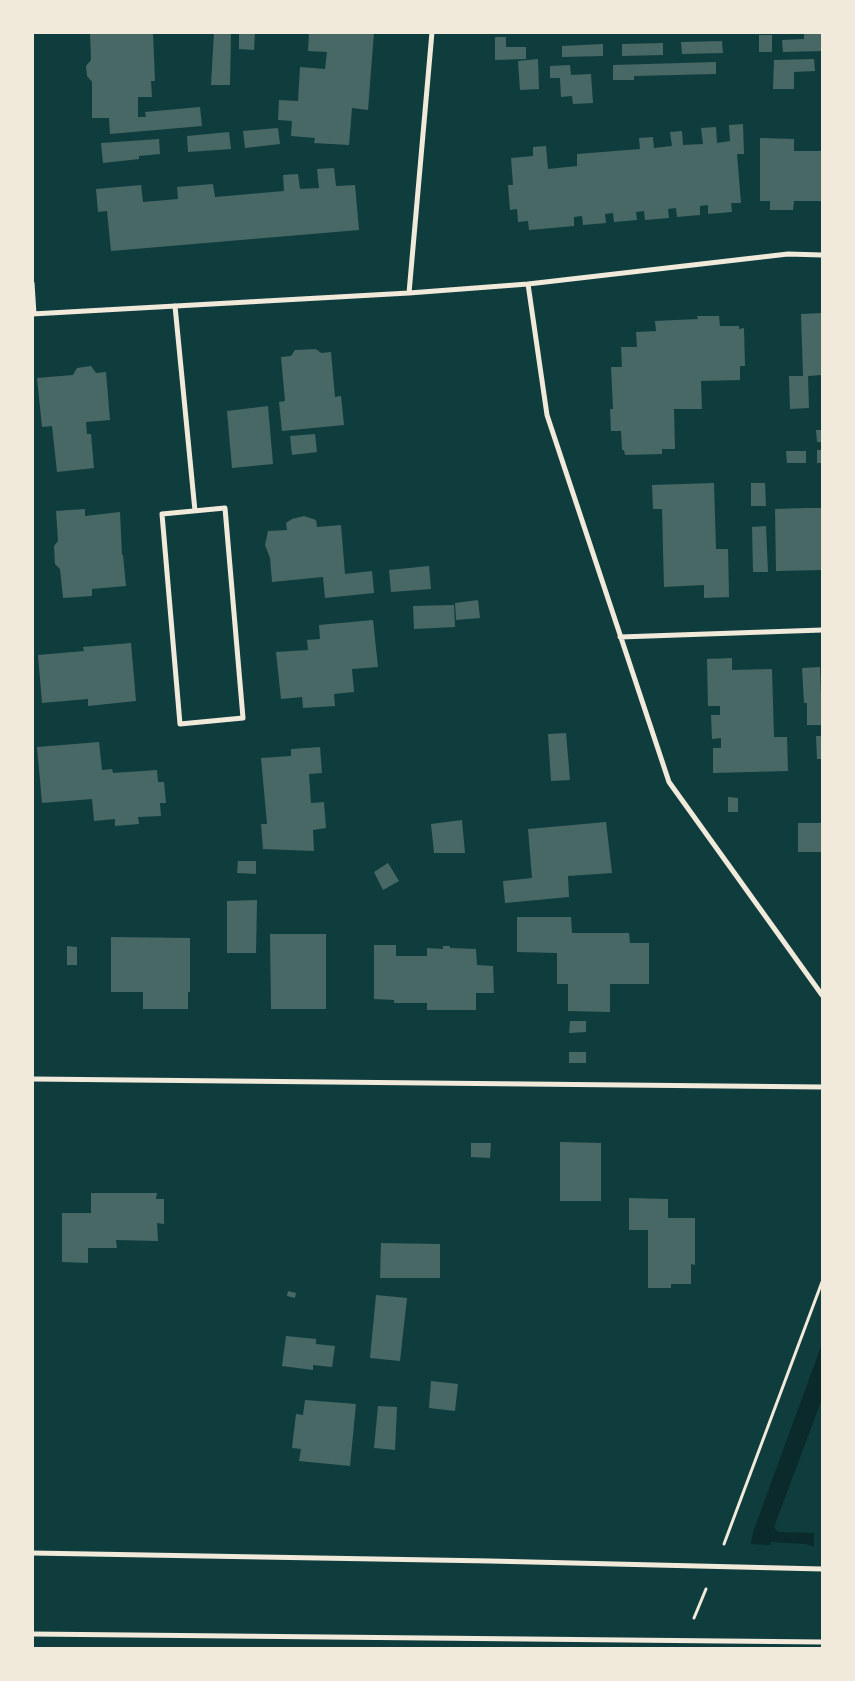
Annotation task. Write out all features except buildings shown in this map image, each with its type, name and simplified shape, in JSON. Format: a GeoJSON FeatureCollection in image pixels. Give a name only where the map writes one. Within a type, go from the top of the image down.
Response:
{"type":"FeatureCollection","features":[{"type":"Feature","properties":{"kind":"street"},"geometry":{"type":"LineString","coordinates":[[409,293],[432,32]]}},
{"type":"Feature","properties":{"kind":"street"},"geometry":{"type":"LineString","coordinates":[[32,283],[33,314],[409,293],[528,284],[788,254],[822,255]]}},
{"type":"Feature","properties":{"kind":"street"},"geometry":{"type":"LineString","coordinates":[[528,284],[547,415],[669,782],[822,995]]}},
{"type":"Feature","properties":{"kind":"street"},"geometry":{"type":"LineString","coordinates":[[174,306],[195,511]]}},
{"type":"Feature","properties":{"kind":"street"},"geometry":{"type":"LineString","coordinates":[[225,508],[243,718],[180,724],[162,514],[195,511],[225,508]]}},
{"type":"Feature","properties":{"kind":"street"},"geometry":{"type":"LineString","coordinates":[[620,637],[822,630]]}},
{"type":"Feature","properties":{"kind":"street"},"geometry":{"type":"LineString","coordinates":[[32,1079],[822,1087]]}},
{"type":"Feature","properties":{"kind":"street"},"geometry":{"type":"LineString","coordinates":[[32,1553],[822,1569]]}},
{"type":"Feature","properties":{"kind":"street"},"geometry":{"type":"LineString","coordinates":[[32,1634],[822,1642]]}},
{"type":"Feature","properties":{"kind":"path"},"geometry":{"type":"LineString","coordinates":[[685,1641],[716,1566],[822,1282]]}},
{"type":"Feature","properties":{"kind":"water"},"geometry":{"type":"Polygon","coordinates":[[[822,1344],[822,1399],[774,1527],[780,1532],[814,1533],[814,1547],[805,1544],[771,1542],[771,1545],[751,1544],[753,1532],[822,1344]]]}}]}
